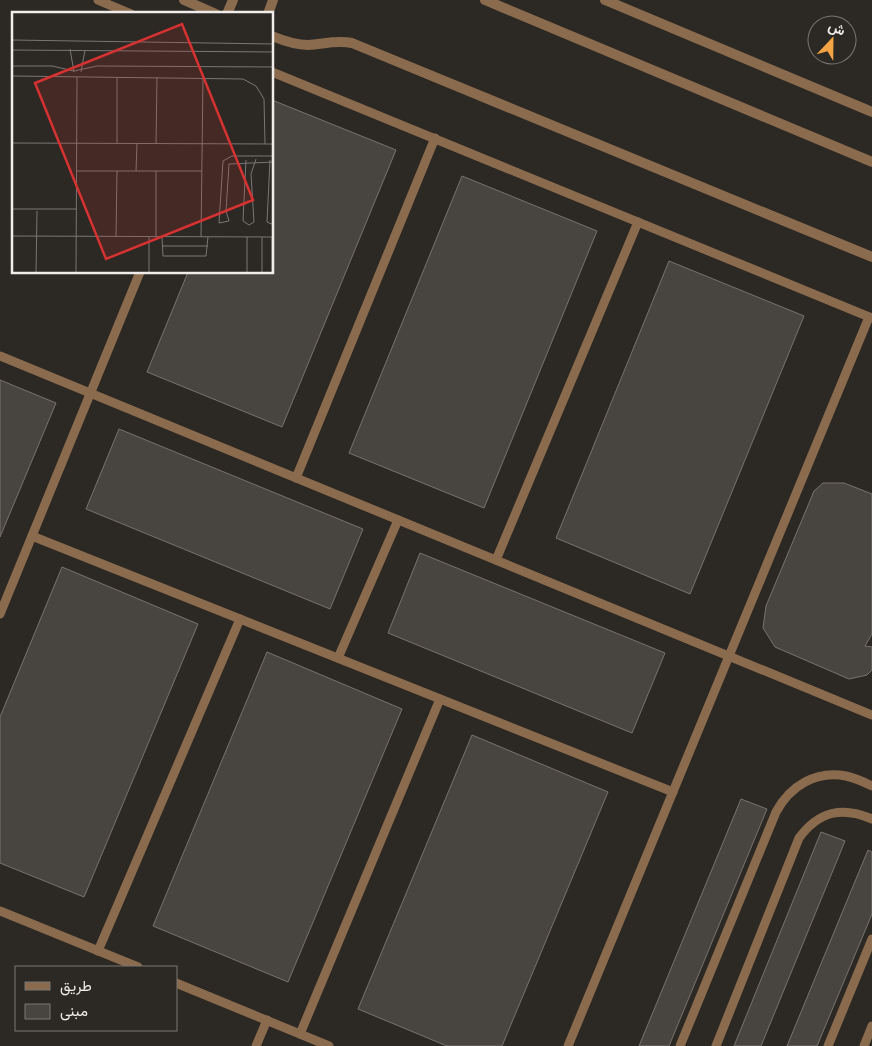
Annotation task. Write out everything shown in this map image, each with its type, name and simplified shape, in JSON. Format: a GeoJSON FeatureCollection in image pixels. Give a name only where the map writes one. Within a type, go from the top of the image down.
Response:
{"type":"FeatureCollection","features":[{"type":"Feature","properties":{"kind":"street"},"geometry":{"type":"LineString","coordinates":[[184,0],[211,12]]}},
{"type":"Feature","properties":{"kind":"street"},"geometry":{"type":"LineString","coordinates":[[228,12],[233,0]]}},
{"type":"Feature","properties":{"kind":"street"},"geometry":{"type":"LineString","coordinates":[[269,12],[274,0]]}},
{"type":"Feature","properties":{"kind":"street"},"geometry":{"type":"LineString","coordinates":[[486,0],[872,162]]}},
{"type":"Feature","properties":{"kind":"street"},"geometry":{"type":"LineString","coordinates":[[605,0],[872,112]]}},
{"type":"Feature","properties":{"kind":"street"},"geometry":{"type":"LineString","coordinates":[[274,37],[293,44],[307,45],[337,41],[352,44],[872,257]]}},
{"type":"Feature","properties":{"kind":"lane"},"geometry":{"type":"LineString","coordinates":[[98,0],[126,12]]}},
{"type":"Feature","properties":{"kind":"lane"},"geometry":{"type":"LineString","coordinates":[[274,73],[870,318],[568,1046]]}},
{"type":"Feature","properties":{"kind":"lane"},"geometry":{"type":"LineString","coordinates":[[296,478],[435,138]]}},
{"type":"Feature","properties":{"kind":"lane"},"geometry":{"type":"LineString","coordinates":[[496,560],[638,222]]}},
{"type":"Feature","properties":{"kind":"lane"},"geometry":{"type":"LineString","coordinates":[[0,614],[139,274]]}},
{"type":"Feature","properties":{"kind":"lane"},"geometry":{"type":"LineString","coordinates":[[0,356],[872,715]]}},
{"type":"Feature","properties":{"kind":"lane"},"geometry":{"type":"LineString","coordinates":[[338,658],[398,520]]}},
{"type":"Feature","properties":{"kind":"lane"},"geometry":{"type":"LineString","coordinates":[[32,536],[673,792]]}},
{"type":"Feature","properties":{"kind":"lane"},"geometry":{"type":"LineString","coordinates":[[98,951],[240,619]]}},
{"type":"Feature","properties":{"kind":"lane"},"geometry":{"type":"LineString","coordinates":[[300,1034],[440,699]]}},
{"type":"Feature","properties":{"kind":"lane"},"geometry":{"type":"LineString","coordinates":[[680,1046],[772,821],[782,801],[789,792],[799,785],[821,776],[845,776],[872,786]]}},
{"type":"Feature","properties":{"kind":"lane"},"geometry":{"type":"LineString","coordinates":[[716,1046],[799,838],[814,821],[835,812],[857,813],[872,819]]}},
{"type":"Feature","properties":{"kind":"lane"},"geometry":{"type":"LineString","coordinates":[[0,911],[136,966]]}},
{"type":"Feature","properties":{"kind":"lane"},"geometry":{"type":"LineString","coordinates":[[828,1046],[872,939]]}},
{"type":"Feature","properties":{"kind":"lane"},"geometry":{"type":"LineString","coordinates":[[178,984],[329,1046]]}},
{"type":"Feature","properties":{"kind":"lane"},"geometry":{"type":"LineString","coordinates":[[256,1046],[267,1020]]}},
{"type":"Feature","properties":{"kind":"lane"},"geometry":{"type":"LineString","coordinates":[[864,1046],[872,1026]]}},
{"type":"Feature","properties":{"kind":"building"},"geometry":{"type":"Polygon","coordinates":[[[274,101],[396,150],[282,427],[147,372],[187,274],[274,274],[274,101]]]}},
{"type":"Feature","properties":{"kind":"building"},"geometry":{"type":"Polygon","coordinates":[[[462,176],[597,231],[484,508],[349,453],[462,176]]]}},
{"type":"Feature","properties":{"kind":"building"},"geometry":{"type":"Polygon","coordinates":[[[669,261],[804,316],[690,594],[556,538],[669,261]]]}},
{"type":"Feature","properties":{"kind":"building"},"geometry":{"type":"Polygon","coordinates":[[[0,380],[56,403],[0,537],[0,380]]]}},
{"type":"Feature","properties":{"kind":"building"},"geometry":{"type":"Polygon","coordinates":[[[119,429],[363,529],[330,609],[86,509],[119,429]]]}},
{"type":"Feature","properties":{"kind":"building"},"geometry":{"type":"Polygon","coordinates":[[[823,483],[844,483],[872,494],[872,634],[865,646],[872,647],[872,670],[867,675],[849,679],[775,647],[763,628],[766,606],[814,491],[823,483]]]}},
{"type":"Feature","properties":{"kind":"building"},"geometry":{"type":"Polygon","coordinates":[[[420,553],[665,653],[632,733],[388,633],[420,553]]]}},
{"type":"Feature","properties":{"kind":"building"},"geometry":{"type":"Polygon","coordinates":[[[62,567],[198,624],[84,897],[0,863],[0,717],[62,567]]]}},
{"type":"Feature","properties":{"kind":"building"},"geometry":{"type":"Polygon","coordinates":[[[267,652],[402,709],[288,982],[153,926],[267,652]]]}},
{"type":"Feature","properties":{"kind":"building"},"geometry":{"type":"Polygon","coordinates":[[[472,735],[608,792],[502,1046],[447,1046],[358,1009],[472,735]]]}},
{"type":"Feature","properties":{"kind":"building"},"geometry":{"type":"Polygon","coordinates":[[[741,799],[767,809],[669,1046],[639,1046],[741,799]]]}},
{"type":"Feature","properties":{"kind":"building"},"geometry":{"type":"Polygon","coordinates":[[[821,832],[845,841],[761,1046],[734,1046],[821,832]]]}},
{"type":"Feature","properties":{"kind":"building"},"geometry":{"type":"Polygon","coordinates":[[[868,850],[872,852],[872,914],[817,1046],[787,1046],[868,850]]]}}]}
